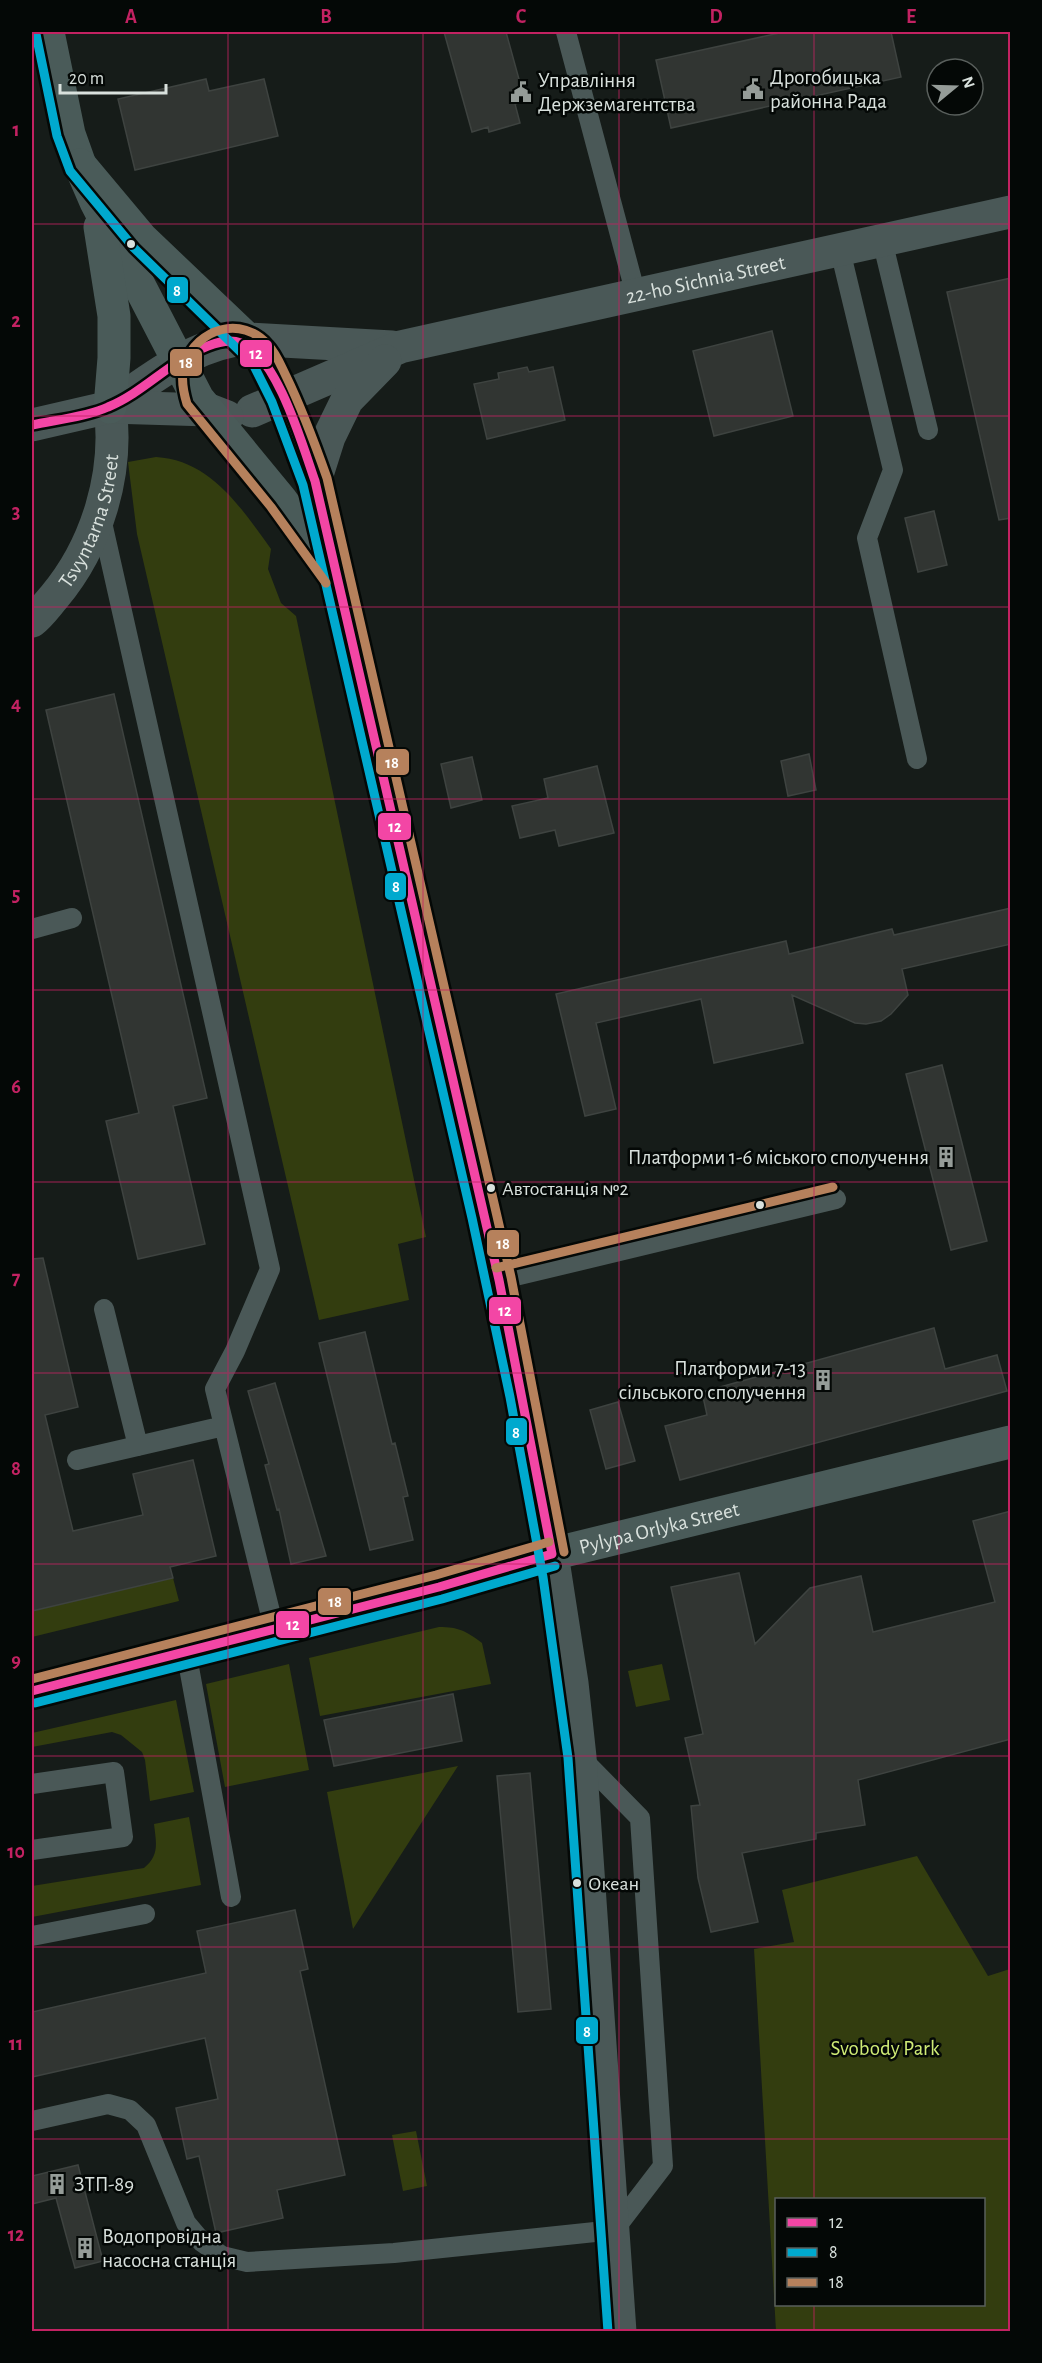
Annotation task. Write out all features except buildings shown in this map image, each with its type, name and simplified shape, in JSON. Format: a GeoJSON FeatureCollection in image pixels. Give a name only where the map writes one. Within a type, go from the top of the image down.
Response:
{"type":"FeatureCollection","features":[{"type":"Feature","properties":{"kind":"main road"},"geometry":{"type":"LineString","coordinates":[[48,32],[69,134],[80,165],[96,202],[179,361],[202,400],[281,500],[336,576]]}},
{"type":"Feature","properties":{"kind":"main road"},"geometry":{"type":"LineString","coordinates":[[80,165],[142,239],[243,348],[283,397],[315,481],[499,1280],[552,1554]]}},
{"type":"Feature","properties":{"kind":"main road"},"geometry":{"type":"LineString","coordinates":[[96,202],[114,316],[111,407]]}},
{"type":"Feature","properties":{"kind":"main road","name":"Pylypa Orlyka Street"},"geometry":{"type":"LineString","coordinates":[[32,1691],[440,1587],[552,1554],[1011,1442]]}},
{"type":"Feature","properties":{"kind":"street","name":"22-ho Sichnia Street"},"geometry":{"type":"LineString","coordinates":[[400,347],[1011,212]]}},
{"type":"Feature","properties":{"kind":"street"},"geometry":{"type":"LineString","coordinates":[[111,407],[179,361],[243,348],[400,347]]}},
{"type":"Feature","properties":{"kind":"street"},"geometry":{"type":"LineString","coordinates":[[32,425],[111,407],[202,400],[228,417],[240,416],[400,347]]}},
{"type":"Feature","properties":{"kind":"street"},"geometry":{"type":"LineString","coordinates":[[315,481],[329,437],[347,400],[367,377],[400,347]]}},
{"type":"Feature","properties":{"kind":"street"},"geometry":{"type":"LineString","coordinates":[[202,400],[193,371],[196,362],[243,348]]}},
{"type":"Feature","properties":{"kind":"street"},"geometry":{"type":"LineString","coordinates":[[243,348],[268,386],[260,404],[252,411]]}},
{"type":"Feature","properties":{"kind":"street","name":"Tsvyntarna Street"},"geometry":{"type":"LineString","coordinates":[[32,621],[63,586],[90,543],[111,466],[114,433],[111,407]]}},
{"type":"Feature","properties":{"kind":"street"},"geometry":{"type":"LineString","coordinates":[[552,1554],[572,1683],[580,1757],[620,2331]]}},
{"type":"Feature","properties":{"kind":"lane"},"geometry":{"type":"LineString","coordinates":[[566,32],[636,295]]}},
{"type":"Feature","properties":{"kind":"lane"},"geometry":{"type":"LineString","coordinates":[[882,240],[928,430]]}},
{"type":"Feature","properties":{"kind":"lane"},"geometry":{"type":"LineString","coordinates":[[840,250],[893,470],[867,538],[917,759]]}},
{"type":"Feature","properties":{"kind":"lane"},"geometry":{"type":"LineString","coordinates":[[100,512],[270,1269],[235,1351],[215,1389],[274,1628]]}},
{"type":"Feature","properties":{"kind":"lane"},"geometry":{"type":"LineString","coordinates":[[32,929],[72,918]]}},
{"type":"Feature","properties":{"kind":"lane"},"geometry":{"type":"LineString","coordinates":[[499,1280],[836,1199]]}},
{"type":"Feature","properties":{"kind":"lane"},"geometry":{"type":"LineString","coordinates":[[104,1309],[138,1446]]}},
{"type":"Feature","properties":{"kind":"lane"},"geometry":{"type":"LineString","coordinates":[[77,1460],[224,1426]]}},
{"type":"Feature","properties":{"kind":"lane"},"geometry":{"type":"LineString","coordinates":[[186,1651],[231,1897]]}},
{"type":"Feature","properties":{"kind":"lane"},"geometry":{"type":"LineString","coordinates":[[32,2121],[108,2104],[130,2110],[146,2125],[186,2223],[202,2242],[222,2256],[247,2262],[394,2253],[614,2230],[663,2166],[640,1818],[580,1757]]}},
{"type":"Feature","properties":{"kind":"lane"},"geometry":{"type":"LineString","coordinates":[[32,1784],[114,1772],[123,1837],[32,1850]]}},
{"type":"Feature","properties":{"kind":"lane"},"geometry":{"type":"LineString","coordinates":[[32,1936],[145,1914]]}},
{"type":"Feature","properties":{"kind":"green space"},"geometry":{"type":"Polygon","coordinates":[[[156,457],[176,460],[193,467],[209,477],[236,503],[271,549],[268,569],[281,603],[296,616],[426,1237],[398,1244],[409,1300],[319,1320],[137,534],[128,462],[156,457]]]}},
{"type":"Feature","properties":{"kind":"green space"},"geometry":{"type":"Polygon","coordinates":[[[173,1578],[179,1601],[32,1637],[32,1611],[173,1578]]]}},
{"type":"Feature","properties":{"kind":"green space"},"geometry":{"type":"Polygon","coordinates":[[[439,1627],[462,1630],[482,1643],[491,1684],[320,1716],[309,1658],[439,1627]]]}},
{"type":"Feature","properties":{"kind":"green space"},"geometry":{"type":"Polygon","coordinates":[[[289,1664],[309,1770],[225,1787],[206,1684],[289,1664]]]}},
{"type":"Feature","properties":{"kind":"green space"},"geometry":{"type":"Polygon","coordinates":[[[662,1664],[670,1700],[636,1707],[628,1671],[662,1664]]]}},
{"type":"Feature","properties":{"kind":"green space"},"geometry":{"type":"Polygon","coordinates":[[[176,1700],[194,1792],[150,1801],[142,1752],[121,1735],[112,1732],[32,1747],[32,1733],[176,1700]]]}},
{"type":"Feature","properties":{"kind":"green space"},"geometry":{"type":"Polygon","coordinates":[[[458,1766],[353,1929],[327,1792],[458,1766]]]}},
{"type":"Feature","properties":{"kind":"green space"},"geometry":{"type":"Polygon","coordinates":[[[189,1817],[201,1885],[32,1917],[32,1886],[144,1868],[155,1853],[154,1824],[189,1817]]]}},
{"type":"Feature","properties":{"kind":"green space","name":"Svobody Park"},"geometry":{"type":"Polygon","coordinates":[[[917,1856],[988,1976],[1010,1969],[1010,2331],[776,2331],[754,1949],[794,1942],[782,1890],[917,1856]]]}},
{"type":"Feature","properties":{"kind":"green space"},"geometry":{"type":"Polygon","coordinates":[[[416,2131],[427,2186],[403,2191],[392,2135],[416,2131]]]}},
{"type":"Feature","properties":{"kind":"transit line","name":"8"},"geometry":{"type":"LineString","coordinates":[[36,34],[57,136],[70,171],[134,248],[253,364],[272,402],[303,485],[472,1218],[510,1397],[543,1577],[568,1758],[608,2332]]}},
{"type":"Feature","properties":{"kind":"transit line","name":"18"},"geometry":{"type":"LineString","coordinates":[[326,583],[271,507],[187,404],[183,384],[185,364],[199,342],[210,334],[233,328],[246,330],[271,348],[297,401],[327,478],[511,1277],[564,1552]]}},
{"type":"Feature","properties":{"kind":"transit line","name":"12"},"geometry":{"type":"LineString","coordinates":[[32,425],[80,416],[108,407],[146,385],[194,352],[226,341],[241,343],[254,351],[266,365],[287,404],[315,481],[499,1280],[552,1554]]}},
{"type":"Feature","properties":{"kind":"transit line","name":"18"},"geometry":{"type":"LineString","coordinates":[[496,1268],[833,1187]]}},
{"type":"Feature","properties":{"kind":"transit line","name":"18"},"geometry":{"type":"LineString","coordinates":[[32,1679],[436,1575],[549,1542]]}},
{"type":"Feature","properties":{"kind":"transit line","name":"12"},"geometry":{"type":"LineString","coordinates":[[32,1691],[439,1587],[552,1554]]}},
{"type":"Feature","properties":{"kind":"transit line","name":"8"},"geometry":{"type":"LineString","coordinates":[[35,1703],[442,1599],[555,1566]]}},
{"type":"Feature","properties":{"kind":"place","name":"Дрогобицька районна Рада"},"geometry":{"type":"Point","coordinates":[753,89]}},
{"type":"Feature","properties":{"kind":"place","name":"Управління Держземагентства"},"geometry":{"type":"Point","coordinates":[521,92]}},
{"type":"Feature","properties":{"kind":"place","name":"Платформи 1-6 міського сполучення"},"geometry":{"type":"Point","coordinates":[946,1157]}},
{"type":"Feature","properties":{"kind":"place","name":"Автостанція №2"},"geometry":{"type":"Point","coordinates":[491,1188]}},
{"type":"Feature","properties":{"kind":"place","name":"Платформи 7-13 сільського сполучення"},"geometry":{"type":"Point","coordinates":[823,1380]}},
{"type":"Feature","properties":{"kind":"place","name":"Океан"},"geometry":{"type":"Point","coordinates":[577,1883]}},
{"type":"Feature","properties":{"kind":"place","name":"ЗТП-89"},"geometry":{"type":"Point","coordinates":[57,2184]}},
{"type":"Feature","properties":{"kind":"place","name":"Водопровідна насосна станція"},"geometry":{"type":"Point","coordinates":[85,2248]}}]}
